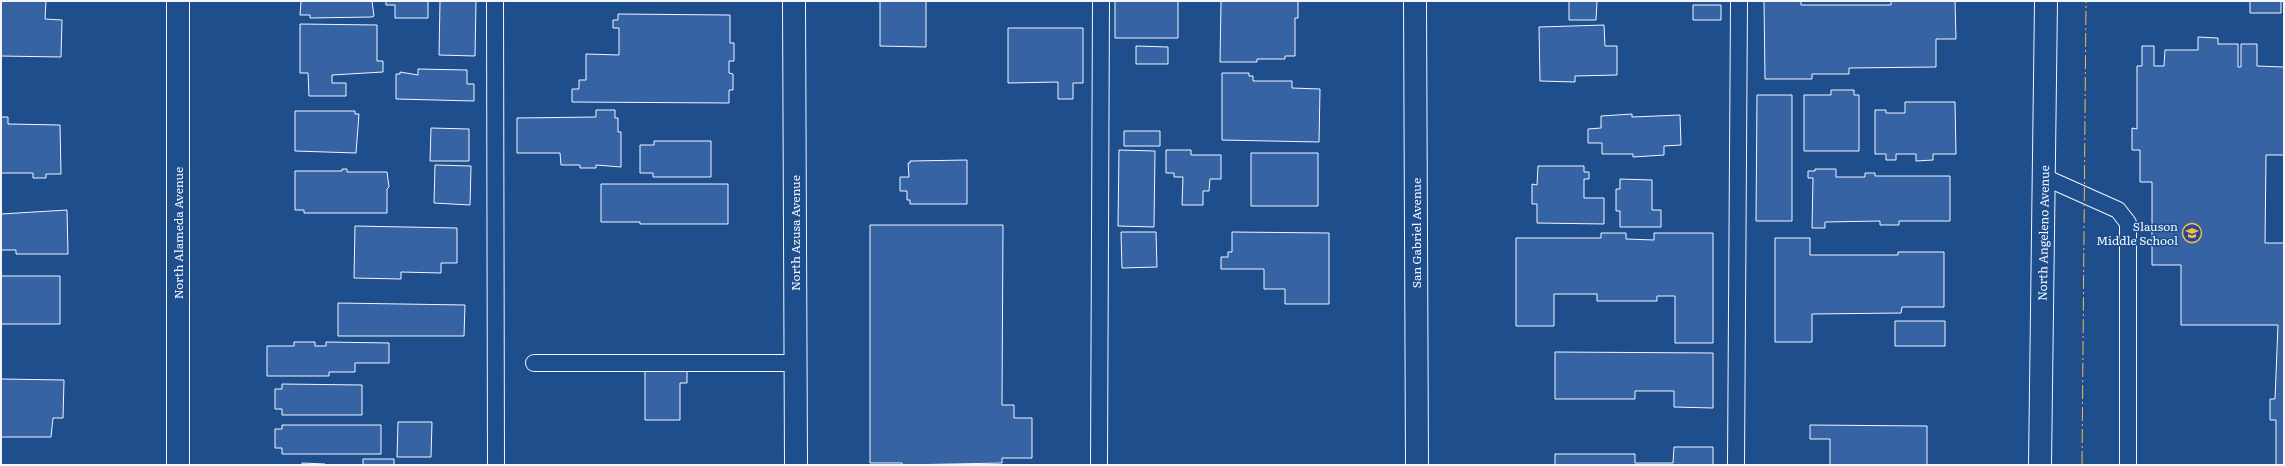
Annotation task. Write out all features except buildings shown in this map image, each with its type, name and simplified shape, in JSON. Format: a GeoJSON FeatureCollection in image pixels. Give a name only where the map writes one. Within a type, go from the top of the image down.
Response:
{"type":"FeatureCollection","features":[{"type":"Feature","properties":{"kind":"street","name":"North Alameda Avenue"},"geometry":{"type":"LineString","coordinates":[[178,1],[178,465]]}},
{"type":"Feature","properties":{"kind":"street","name":"North Azusa Avenue"},"geometry":{"type":"LineString","coordinates":[[794,1],[796,465]]}},
{"type":"Feature","properties":{"kind":"street","name":"San Gabriel Avenue"},"geometry":{"type":"LineString","coordinates":[[1415,1],[1417,465]]}},
{"type":"Feature","properties":{"kind":"street","name":"North Angeleno Avenue"},"geometry":{"type":"LineString","coordinates":[[2040,465],[2046,1]]}},
{"type":"Feature","properties":{"kind":"lane"},"geometry":{"type":"LineString","coordinates":[[495,1],[496,465]]}},
{"type":"Feature","properties":{"kind":"lane"},"geometry":{"type":"LineString","coordinates":[[1099,465],[1101,1]]}},
{"type":"Feature","properties":{"kind":"lane"},"geometry":{"type":"LineString","coordinates":[[1736,465],[1738,1]]}},
{"type":"Feature","properties":{"kind":"lane"},"geometry":{"type":"LineString","coordinates":[[2044,177],[2118,210],[2128,223],[2128,465]]}},
{"type":"Feature","properties":{"kind":"lane"},"geometry":{"type":"LineString","coordinates":[[534,363],[796,363]]}},
{"type":"Feature","properties":{"kind":"power"},"geometry":{"type":"LineString","coordinates":[[2082,465],[2086,1]]}},
{"type":"Feature","properties":{"kind":"place","name":"Slauson Middle School"},"geometry":{"type":"Point","coordinates":[2192,233]}}]}
